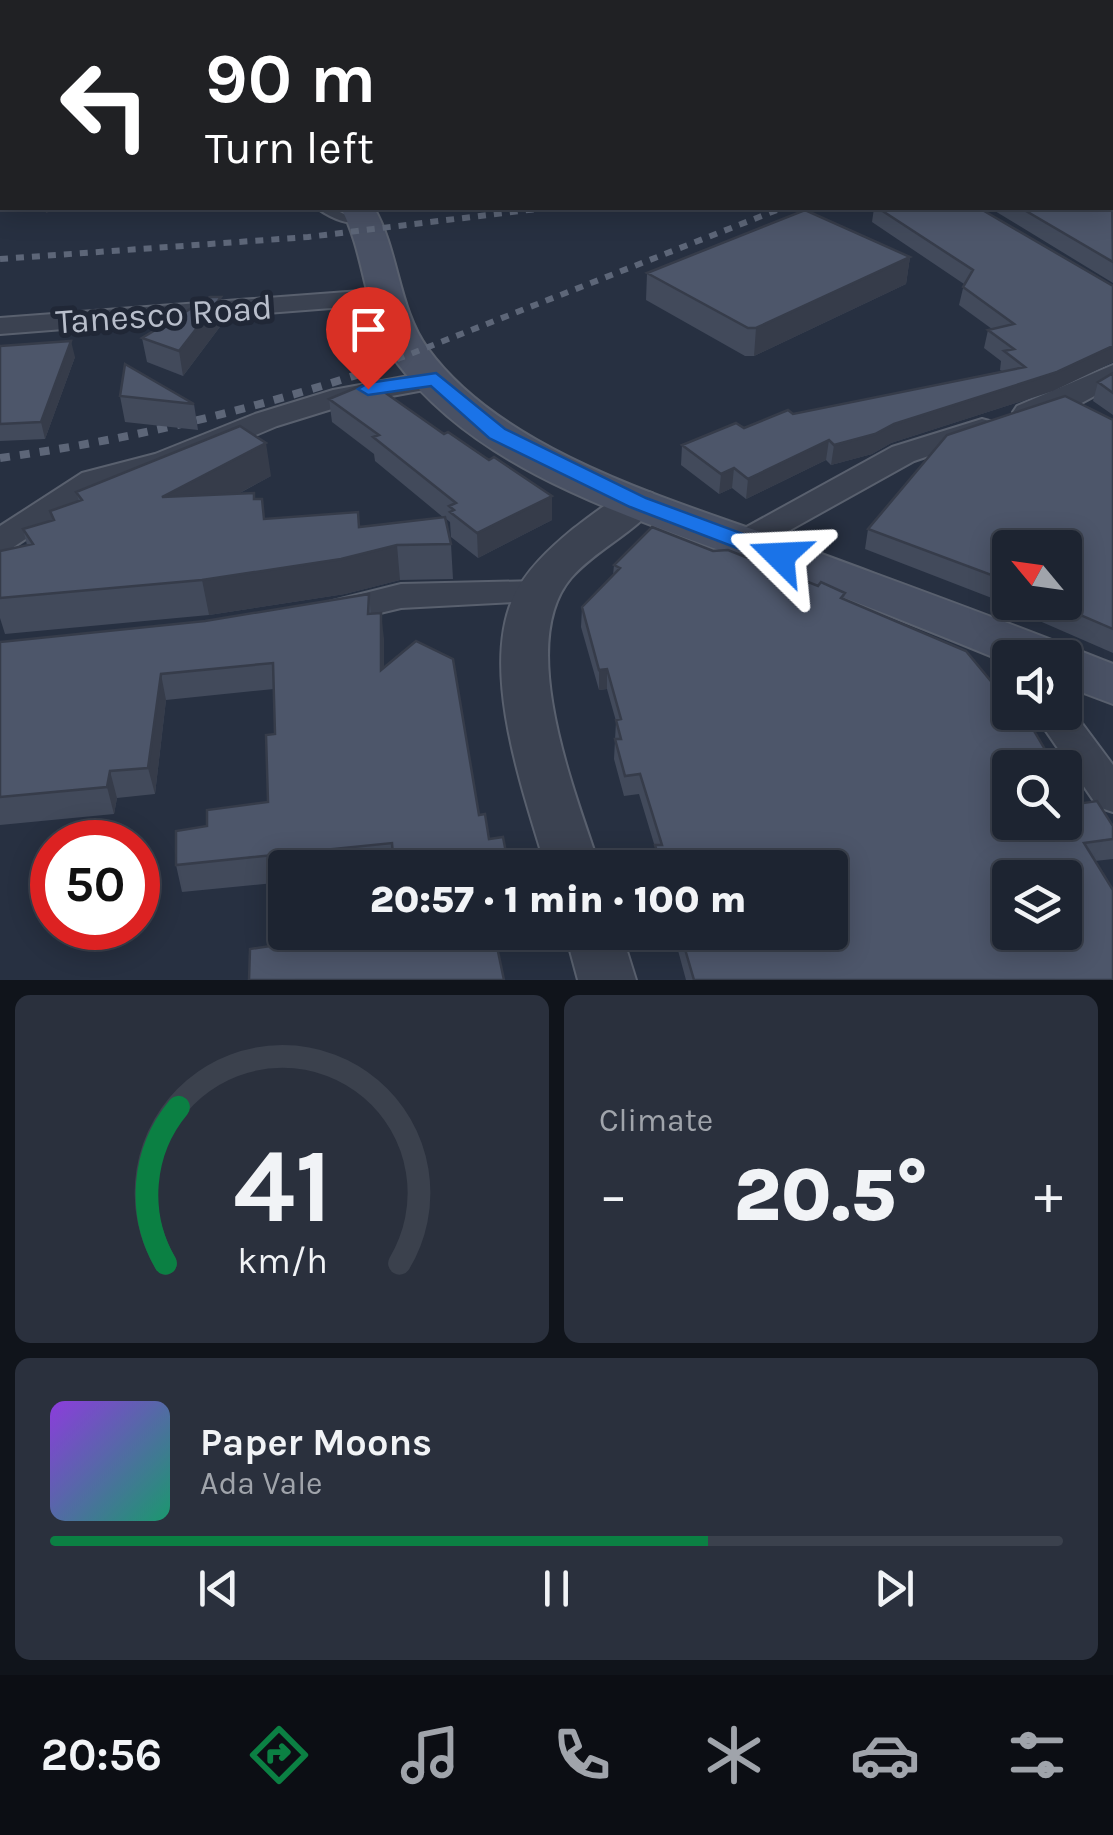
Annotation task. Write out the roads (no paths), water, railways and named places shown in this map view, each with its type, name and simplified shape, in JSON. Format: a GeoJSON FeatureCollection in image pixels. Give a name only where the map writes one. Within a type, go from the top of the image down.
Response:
{"type":"FeatureCollection","features":[{"type":"Feature","properties":{"kind":"main road"},"geometry":{"type":"LineString","coordinates":[[362,214],[373,229],[387,297],[412,356],[497,434],[638,502],[992,643]]}},
{"type":"Feature","properties":{"kind":"main road"},"geometry":{"type":"LineString","coordinates":[[1082,673],[1113,685]]}},
{"type":"Feature","properties":{"kind":"street","name":"Tanesco Road"},"geometry":{"type":"LineString","coordinates":[[0,326],[387,297]]}},
{"type":"Feature","properties":{"kind":"street"},"geometry":{"type":"LineString","coordinates":[[744,542],[903,454],[1066,400],[1113,374]]}},
{"type":"Feature","properties":{"kind":"street"},"geometry":{"type":"LineString","coordinates":[[0,542],[93,480],[166,461],[266,420],[343,396],[436,380]]}},
{"type":"Feature","properties":{"kind":"street"},"geometry":{"type":"LineString","coordinates":[[1066,400],[1097,421]]}},
{"type":"Feature","properties":{"kind":"street"},"geometry":{"type":"LineString","coordinates":[[569,850],[542,761],[527,678],[528,615],[538,592],[572,552],[638,502]]}},
{"type":"Feature","properties":{"kind":"street"},"geometry":{"type":"LineString","coordinates":[[287,619],[401,596],[538,592]]}},
{"type":"Feature","properties":{"kind":"street"},"geometry":{"type":"LineString","coordinates":[[1065,730],[1113,796]]}},
{"type":"Feature","properties":{"kind":"street"},"geometry":{"type":"LineString","coordinates":[[598,950],[607,980]]}},
{"type":"Feature","properties":{"kind":"lane"},"geometry":{"type":"LineString","coordinates":[[327,210],[341,217],[362,214]]}},
{"type":"Feature","properties":{"kind":"railway"},"geometry":{"type":"LineString","coordinates":[[0,259],[308,237],[529,210]]}},
{"type":"Feature","properties":{"kind":"railway"},"geometry":{"type":"LineString","coordinates":[[367,371],[777,210]]}},
{"type":"Feature","properties":{"kind":"railway"},"geometry":{"type":"LineString","coordinates":[[0,458],[189,422],[375,369]]}}]}
